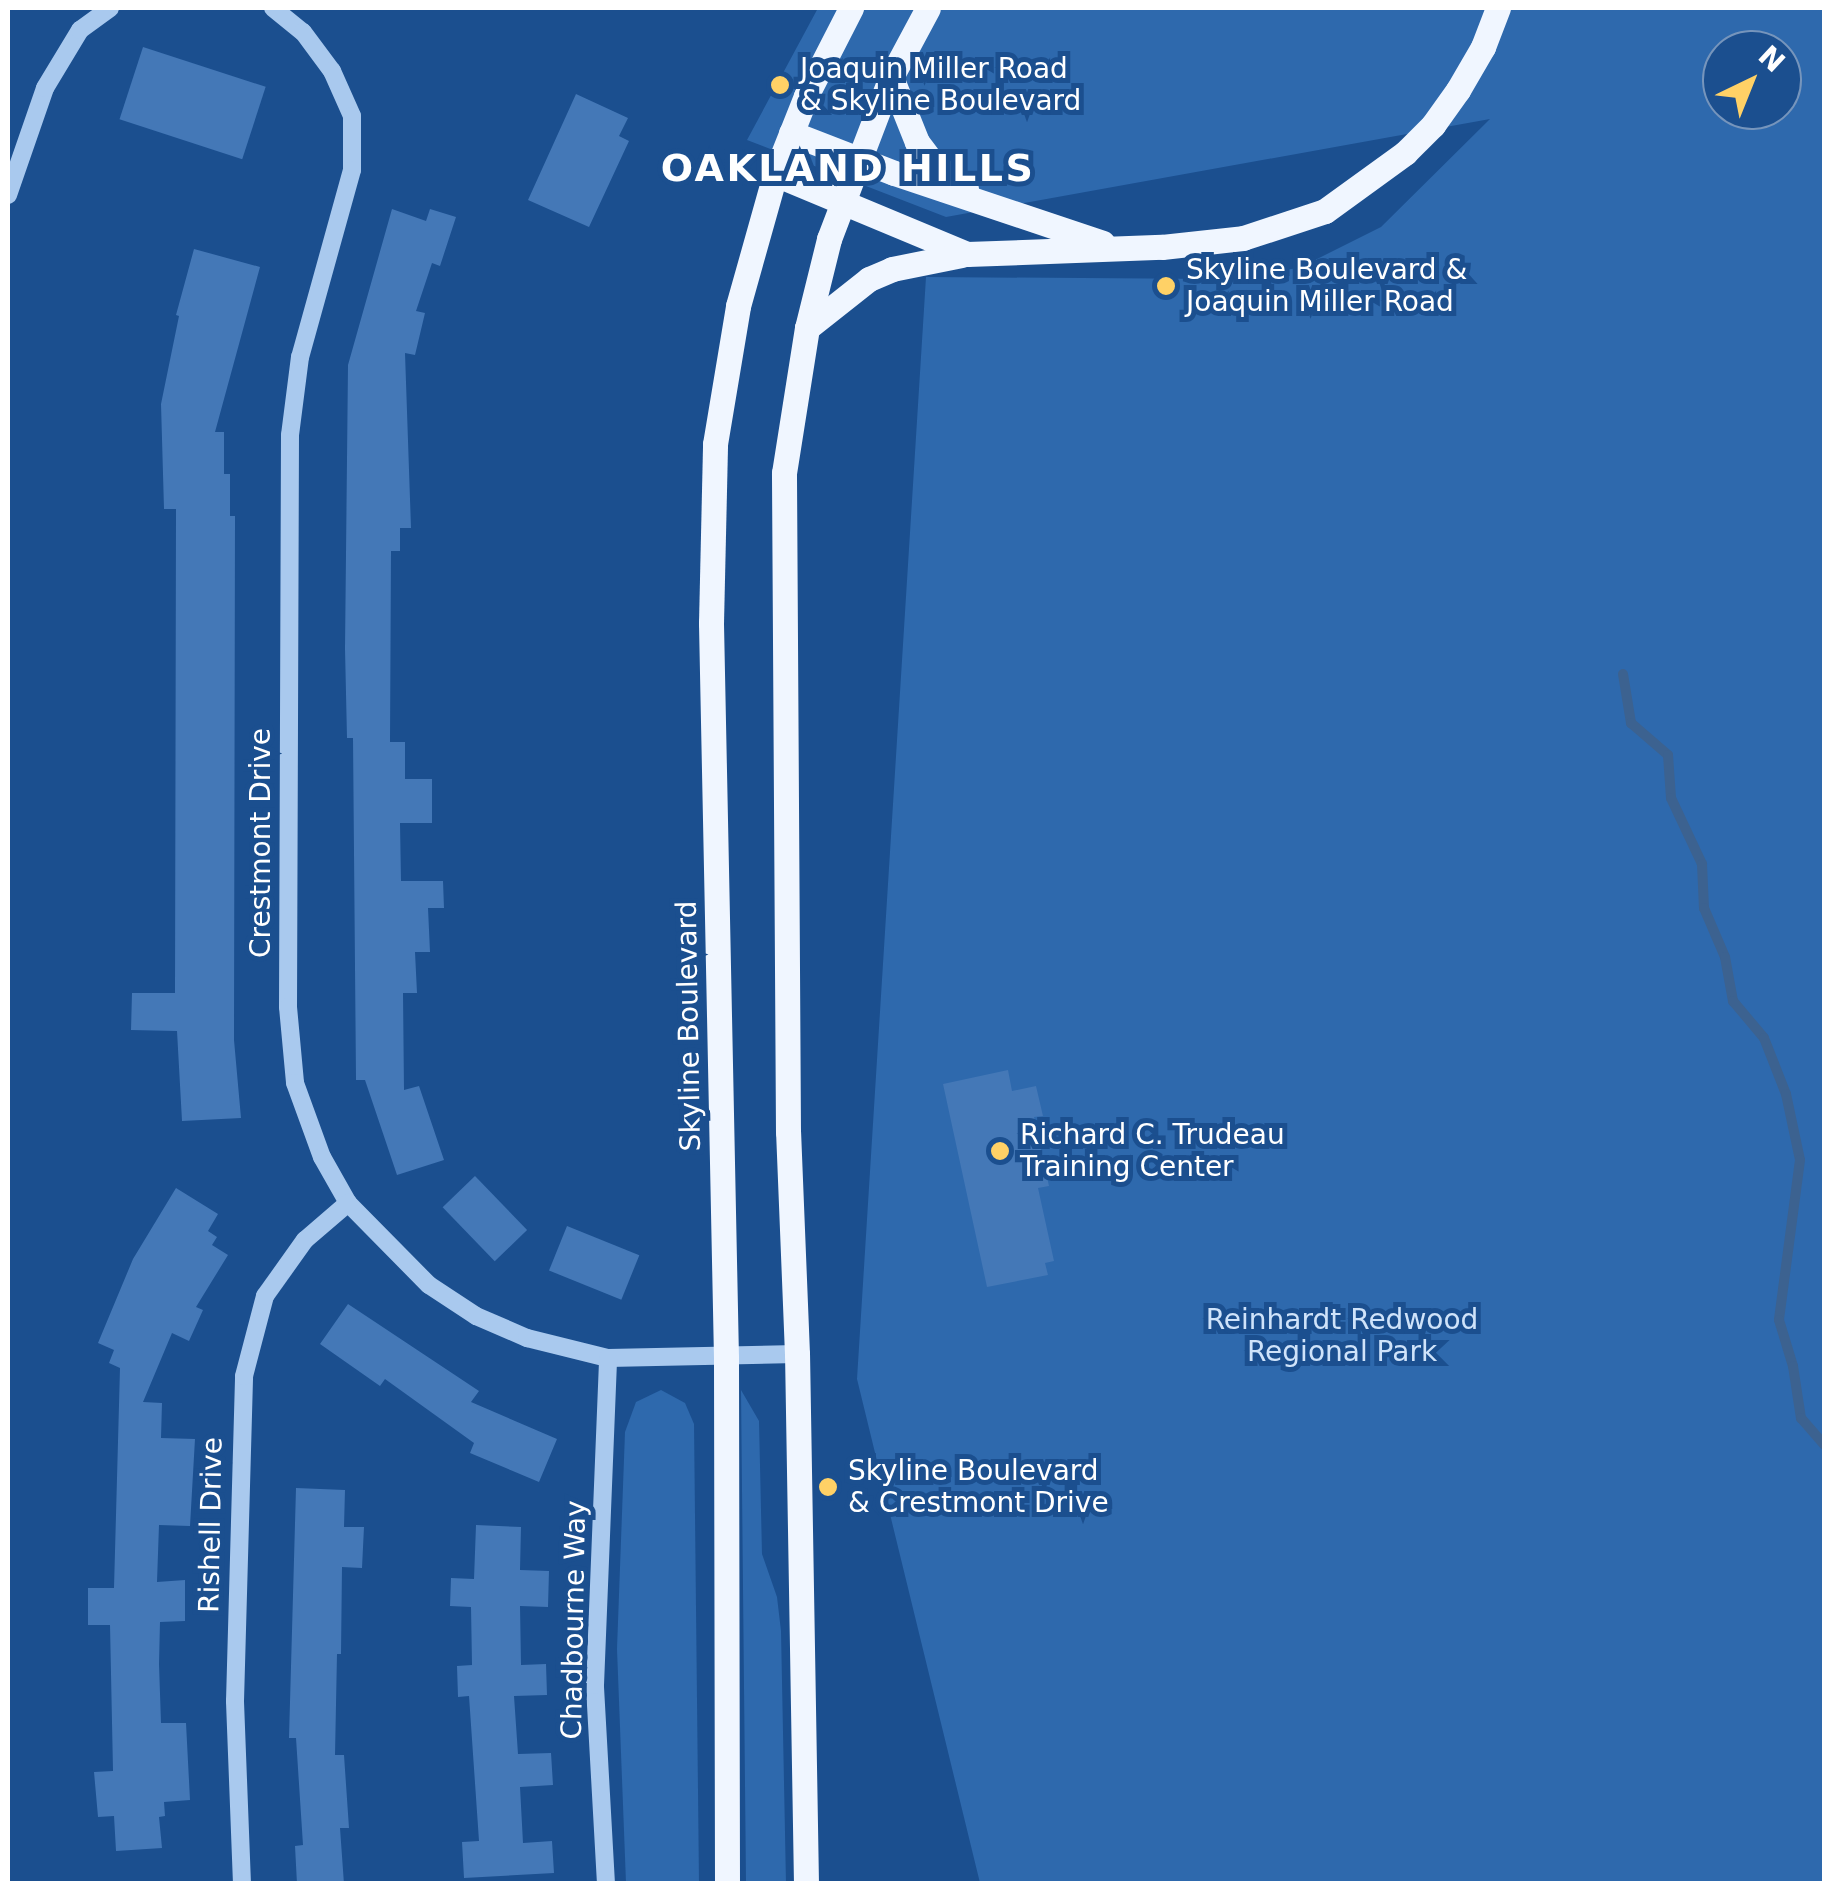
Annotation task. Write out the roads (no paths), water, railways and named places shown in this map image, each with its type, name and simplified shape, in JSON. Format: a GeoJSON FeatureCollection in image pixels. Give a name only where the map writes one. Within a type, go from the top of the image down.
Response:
{"type":"FeatureCollection","features":[{"type":"Feature","properties":{"kind":"main road","name":"Skyline Boulevard"},"geometry":{"type":"LineString","coordinates":[[727,1884],[726,1358],[711,623],[716,444],[738,306],[776,174],[791,133],[851,8]]}},
{"type":"Feature","properties":{"kind":"main road"},"geometry":{"type":"LineString","coordinates":[[806,1884],[798,1354],[788,1132],[784,473],[808,328],[843,200],[891,77],[928,8]]}},
{"type":"Feature","properties":{"kind":"main road"},"geometry":{"type":"LineString","coordinates":[[808,328],[869,279],[892,269],[967,254],[1243,238],[1325,211],[1355,194],[1434,125],[1483,47],[1498,8]]}},
{"type":"Feature","properties":{"kind":"main road"},"geometry":{"type":"LineString","coordinates":[[891,77],[917,142],[933,163],[982,200]]}},
{"type":"Feature","properties":{"kind":"main road"},"geometry":{"type":"LineString","coordinates":[[791,133],[1117,248]]}},
{"type":"Feature","properties":{"kind":"main road"},"geometry":{"type":"LineString","coordinates":[[776,174],[843,200],[934,244],[967,254]]}},
{"type":"Feature","properties":{"kind":"street"},"geometry":{"type":"LineString","coordinates":[[8,195],[45,88],[80,30],[110,8]]}},
{"type":"Feature","properties":{"kind":"street","name":"Crestmont Drive"},"geometry":{"type":"LineString","coordinates":[[273,8],[303,32],[332,71],[352,116],[352,170],[300,357],[290,435],[288,1007],[295,1083],[322,1156],[348,1203],[429,1284],[476,1316],[527,1338],[608,1358],[798,1354]]}},
{"type":"Feature","properties":{"kind":"street","name":"Rishell Drive"},"geometry":{"type":"LineString","coordinates":[[242,1884],[235,1702],[244,1376],[265,1296],[305,1240],[348,1203]]}},
{"type":"Feature","properties":{"kind":"street","name":"Chadbourne Way"},"geometry":{"type":"LineString","coordinates":[[606,1884],[595,1684],[608,1358]]}},
{"type":"Feature","properties":{"kind":"waterway"},"geometry":{"type":"LineString","coordinates":[[1623,674],[1631,723],[1668,755],[1671,798],[1702,864],[1704,908],[1725,957],[1733,1001],[1764,1038],[1786,1094],[1800,1160],[1779,1320],[1793,1366],[1801,1418],[1824,1444]]}},
{"type":"Feature","properties":{"kind":"place","name":"Joaquin Miller Road & Skyline Boulevard"},"geometry":{"type":"Point","coordinates":[780,85]}},
{"type":"Feature","properties":{"kind":"place","name":"Skyline Boulevard & Joaquin Miller Road"},"geometry":{"type":"Point","coordinates":[1166,286]}},
{"type":"Feature","properties":{"kind":"place","name":"Richard C. Trudeau Training Center"},"geometry":{"type":"Point","coordinates":[1000,1151]}},
{"type":"Feature","properties":{"kind":"place","name":"Skyline Boulevard & Crestmont Drive"},"geometry":{"type":"Point","coordinates":[828,1487]}},
{"type":"Feature","properties":{"kind":"district","name":"OAKLAND HILLS"},"geometry":{"type":"Point","coordinates":[848,169]}},
{"type":"Feature","properties":{"kind":"park label","name":"Reinhardt Redwood Regional Park"},"geometry":{"type":"Point","coordinates":[1342,1336]}}]}
